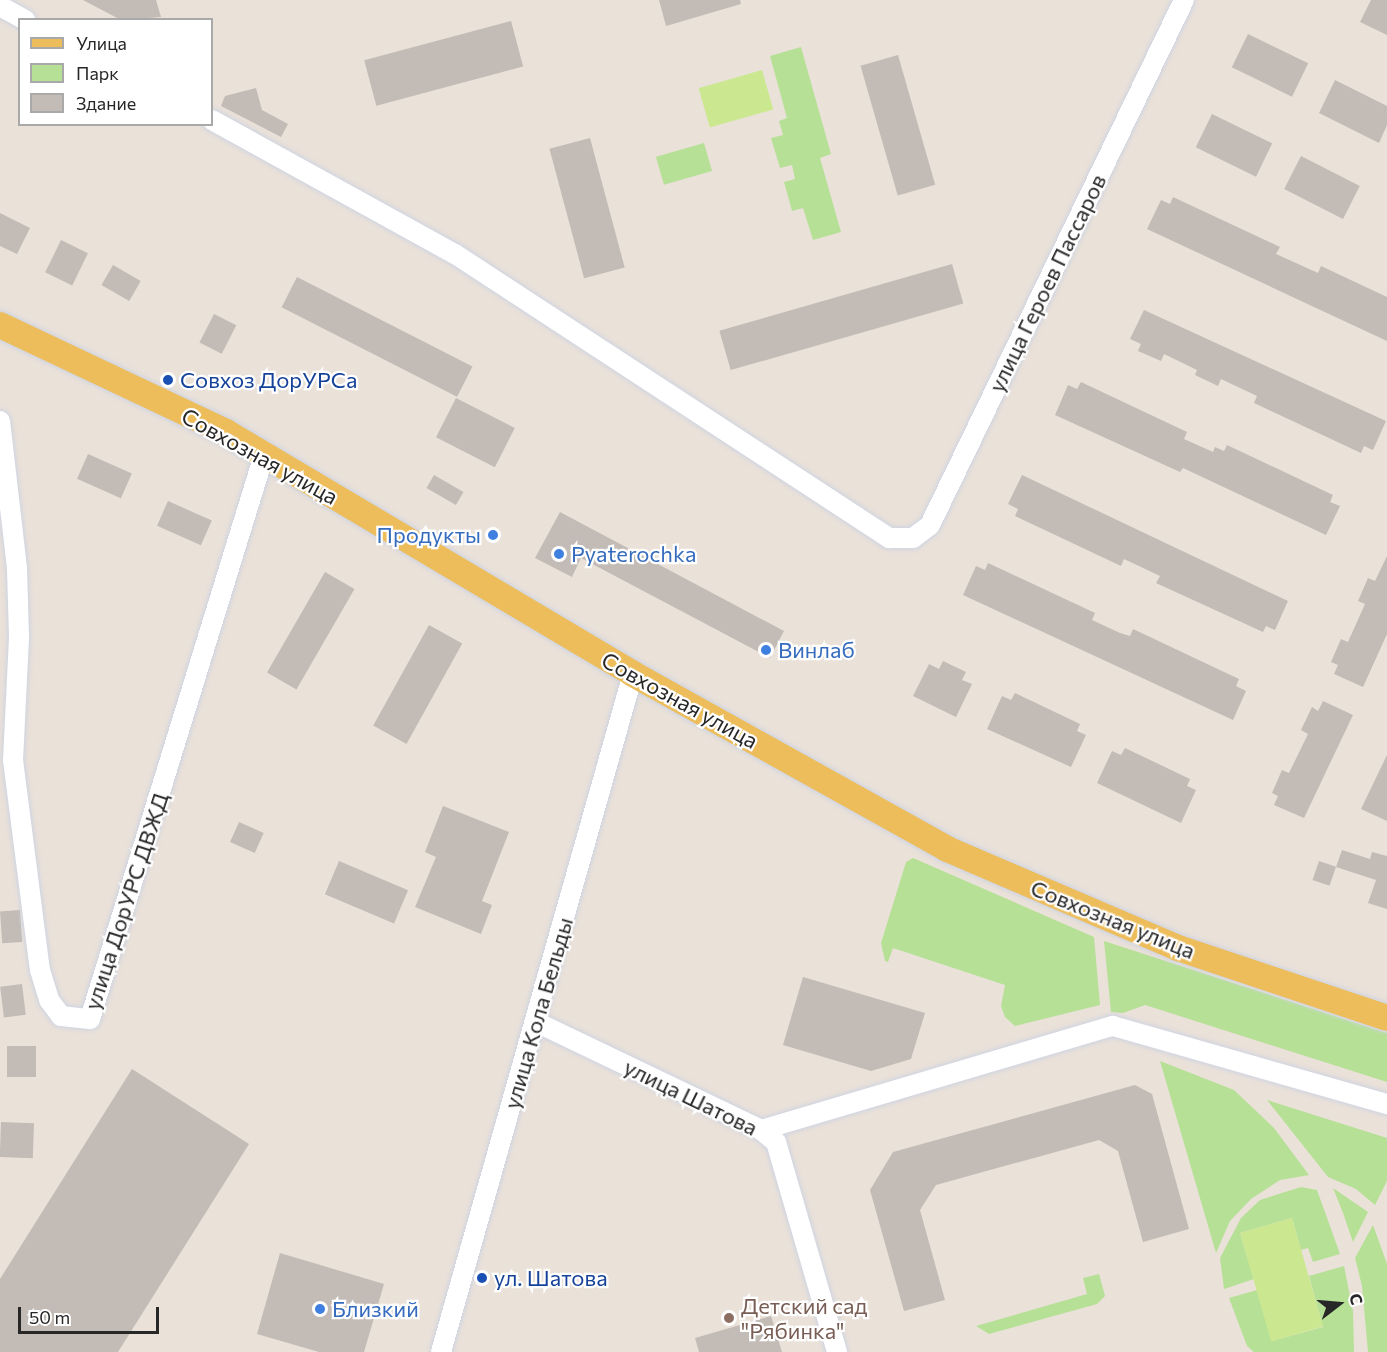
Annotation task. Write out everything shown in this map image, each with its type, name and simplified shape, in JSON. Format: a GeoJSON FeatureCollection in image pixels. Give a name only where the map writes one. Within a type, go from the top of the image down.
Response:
{"type":"FeatureCollection","features":[{"type":"Feature","properties":{"kind":"main road","name":"Совхозная улица"},"geometry":{"type":"LineString","coordinates":[[0,325],[226,432],[633,674],[947,849],[1178,948],[1387,1018]]}},
{"type":"Feature","properties":{"kind":"street","name":"улица Героев Пассаров"},"geometry":{"type":"LineString","coordinates":[[213,121],[455,254],[889,538],[913,538],[930,525],[1184,0]]}},
{"type":"Feature","properties":{"kind":"street"},"geometry":{"type":"LineString","coordinates":[[0,6],[21,18]]}},
{"type":"Feature","properties":{"kind":"street","name":"улица ДорУРС ДВЖД"},"geometry":{"type":"LineString","coordinates":[[0,421],[17,568],[18,638],[12,760],[40,970],[49,1000],[61,1016],[90,1019],[264,455]]}},
{"type":"Feature","properties":{"kind":"street","name":"улица Кола Бельды"},"geometry":{"type":"LineString","coordinates":[[441,1352],[633,674]]}},
{"type":"Feature","properties":{"kind":"street","name":"улица Шатова"},"geometry":{"type":"LineString","coordinates":[[536,1022],[761,1130],[776,1142],[837,1352]]}},
{"type":"Feature","properties":{"kind":"street"},"geometry":{"type":"LineString","coordinates":[[761,1130],[1113,1026],[1387,1104]]}},
{"type":"Feature","properties":{"kind":"green space"},"geometry":{"type":"Polygon","coordinates":[[[801,47],[831,154],[820,158],[841,232],[813,240],[803,208],[792,211],[784,182],[795,179],[792,165],[780,168],[771,138],[783,135],[779,121],[787,118],[770,56],[801,47]]]}},
{"type":"Feature","properties":{"kind":"green space"},"geometry":{"type":"Polygon","coordinates":[[[762,70],[773,109],[710,128],[699,88],[762,70]]]}},
{"type":"Feature","properties":{"kind":"green space"},"geometry":{"type":"Polygon","coordinates":[[[704,143],[712,171],[664,185],[656,157],[704,143]]]}},
{"type":"Feature","properties":{"kind":"green space"},"geometry":{"type":"Polygon","coordinates":[[[913,858],[1094,937],[1100,1005],[1015,1026],[1005,1017],[1001,1006],[1005,985],[893,948],[888,962],[885,961],[881,943],[906,862],[913,858]]]}},
{"type":"Feature","properties":{"kind":"green space"},"geometry":{"type":"Polygon","coordinates":[[[1104,941],[1387,1033],[1387,1082],[1145,1005],[1123,1013],[1111,1012],[1104,941]]]}},
{"type":"Feature","properties":{"kind":"green space"},"geometry":{"type":"Polygon","coordinates":[[[1160,1061],[1234,1090],[1274,1128],[1309,1175],[1280,1180],[1251,1199],[1230,1221],[1216,1253],[1160,1061]]]}},
{"type":"Feature","properties":{"kind":"green space"},"geometry":{"type":"Polygon","coordinates":[[[1267,1100],[1387,1138],[1387,1181],[1375,1205],[1356,1189],[1328,1177],[1267,1100]]]}},
{"type":"Feature","properties":{"kind":"green space"},"geometry":{"type":"Polygon","coordinates":[[[1301,1187],[1317,1190],[1340,1254],[1313,1262],[1308,1248],[1301,1250],[1292,1218],[1240,1233],[1254,1279],[1224,1289],[1220,1258],[1241,1218],[1260,1200],[1301,1187]]]}},
{"type":"Feature","properties":{"kind":"green space"},"geometry":{"type":"Polygon","coordinates":[[[1333,1188],[1368,1212],[1353,1242],[1343,1213],[1333,1188]]]}},
{"type":"Feature","properties":{"kind":"green space"},"geometry":{"type":"Polygon","coordinates":[[[1292,1218],[1323,1327],[1271,1342],[1240,1233],[1292,1218]]]}},
{"type":"Feature","properties":{"kind":"green space"},"geometry":{"type":"Polygon","coordinates":[[[1373,1225],[1387,1264],[1387,1352],[1368,1352],[1362,1286],[1355,1258],[1373,1225]]]}},
{"type":"Feature","properties":{"kind":"green space"},"geometry":{"type":"Polygon","coordinates":[[[1344,1266],[1353,1311],[1354,1352],[1254,1352],[1247,1346],[1229,1298],[1257,1290],[1272,1341],[1323,1327],[1309,1276],[1344,1266]]]}},
{"type":"Feature","properties":{"kind":"green space"},"geometry":{"type":"Polygon","coordinates":[[[1099,1274],[1105,1296],[1097,1304],[989,1334],[976,1326],[1087,1294],[1083,1278],[1099,1274]]]}},
{"type":"Feature","properties":{"kind":"building"},"geometry":{"type":"Polygon","coordinates":[[[83,0],[156,0],[161,17],[148,18],[117,18],[83,0]]]}},
{"type":"Feature","properties":{"kind":"building"},"geometry":{"type":"Polygon","coordinates":[[[659,0],[740,0],[741,4],[666,26],[659,0]]]}},
{"type":"Feature","properties":{"kind":"building"},"geometry":{"type":"Polygon","coordinates":[[[1371,0],[1387,0],[1387,35],[1360,22],[1371,0]]]}},
{"type":"Feature","properties":{"kind":"building"},"geometry":{"type":"Polygon","coordinates":[[[511,21],[523,66],[376,106],[364,60],[511,21]]]}},
{"type":"Feature","properties":{"kind":"building"},"geometry":{"type":"Polygon","coordinates":[[[1248,34],[1308,63],[1292,97],[1232,67],[1248,34]]]}},
{"type":"Feature","properties":{"kind":"building"},"geometry":{"type":"Polygon","coordinates":[[[898,55],[935,185],[898,196],[861,66],[898,55]]]}},
{"type":"Feature","properties":{"kind":"building"},"geometry":{"type":"Polygon","coordinates":[[[1335,80],[1387,106],[1387,125],[1379,143],[1319,113],[1335,80]]]}},
{"type":"Feature","properties":{"kind":"building"},"geometry":{"type":"Polygon","coordinates":[[[256,88],[262,110],[288,124],[281,137],[221,106],[225,96],[256,88]]]}},
{"type":"Feature","properties":{"kind":"building"},"geometry":{"type":"Polygon","coordinates":[[[1212,114],[1272,143],[1256,177],[1196,147],[1212,114]]]}},
{"type":"Feature","properties":{"kind":"building"},"geometry":{"type":"Polygon","coordinates":[[[590,138],[625,267],[584,278],[549,149],[590,138]]]}},
{"type":"Feature","properties":{"kind":"building"},"geometry":{"type":"Polygon","coordinates":[[[1301,156],[1360,186],[1343,219],[1284,189],[1301,156]]]}},
{"type":"Feature","properties":{"kind":"building"},"geometry":{"type":"Polygon","coordinates":[[[1173,197],[1280,247],[1276,254],[1318,273],[1321,266],[1387,297],[1387,341],[1147,229],[1161,200],[1170,204],[1173,197]]]}},
{"type":"Feature","properties":{"kind":"building"},"geometry":{"type":"Polygon","coordinates":[[[0,213],[30,228],[17,254],[0,246],[0,213]]]}},
{"type":"Feature","properties":{"kind":"building"},"geometry":{"type":"Polygon","coordinates":[[[61,240],[88,253],[72,286],[45,272],[61,240]]]}},
{"type":"Feature","properties":{"kind":"building"},"geometry":{"type":"Polygon","coordinates":[[[952,264],[963,303],[731,370],[719,331],[952,264]]]}},
{"type":"Feature","properties":{"kind":"building"},"geometry":{"type":"Polygon","coordinates":[[[113,265],[141,281],[129,301],[102,285],[113,265]]]}},
{"type":"Feature","properties":{"kind":"building"},"geometry":{"type":"Polygon","coordinates":[[[297,277],[473,366],[457,397],[282,307],[297,277]]]}},
{"type":"Feature","properties":{"kind":"building"},"geometry":{"type":"Polygon","coordinates":[[[1144,310],[1386,421],[1373,450],[1364,446],[1361,453],[1254,403],[1257,396],[1221,379],[1218,386],[1195,375],[1197,370],[1164,354],[1161,361],[1138,351],[1141,344],[1130,339],[1144,310]]]}},
{"type":"Feature","properties":{"kind":"building"},"geometry":{"type":"Polygon","coordinates":[[[214,314],[236,325],[222,354],[199,343],[214,314]]]}},
{"type":"Feature","properties":{"kind":"building"},"geometry":{"type":"Polygon","coordinates":[[[1081,382],[1187,432],[1184,439],[1213,452],[1215,447],[1224,451],[1227,445],[1333,495],[1330,502],[1340,506],[1326,535],[1183,468],[1180,472],[1055,415],[1068,385],[1077,389],[1081,382]]]}},
{"type":"Feature","properties":{"kind":"building"},"geometry":{"type":"Polygon","coordinates":[[[456,398],[515,428],[495,467],[436,437],[456,398]]]}},
{"type":"Feature","properties":{"kind":"building"},"geometry":{"type":"Polygon","coordinates":[[[88,454],[132,474],[121,498],[77,479],[88,454]]]}},
{"type":"Feature","properties":{"kind":"building"},"geometry":{"type":"Polygon","coordinates":[[[434,475],[463,492],[456,505],[426,488],[434,475]]]}},
{"type":"Feature","properties":{"kind":"building"},"geometry":{"type":"Polygon","coordinates":[[[1022,475],[1288,601],[1275,630],[1266,626],[1263,632],[1156,583],[1160,576],[1124,559],[1121,566],[1015,516],[1018,509],[1008,504],[1022,475]]]}},
{"type":"Feature","properties":{"kind":"building"},"geometry":{"type":"Polygon","coordinates":[[[168,501],[212,521],[201,545],[157,526],[168,501]]]}},
{"type":"Feature","properties":{"kind":"building"},"geometry":{"type":"Polygon","coordinates":[[[560,512],[784,631],[770,658],[581,558],[572,577],[535,558],[560,512]]]}},
{"type":"Feature","properties":{"kind":"building"},"geometry":{"type":"Polygon","coordinates":[[[1387,556],[1387,634],[1363,687],[1334,674],[1338,665],[1331,662],[1341,639],[1348,642],[1365,604],[1358,601],[1368,578],[1375,581],[1387,556]]]}},
{"type":"Feature","properties":{"kind":"building"},"geometry":{"type":"Polygon","coordinates":[[[988,563],[1095,613],[1092,620],[1120,633],[1130,636],[1133,629],[1239,679],[1236,686],[1246,691],[1233,720],[963,595],[976,566],[985,570],[988,563]]]}},
{"type":"Feature","properties":{"kind":"building"},"geometry":{"type":"Polygon","coordinates":[[[325,572],[354,589],[296,689],[267,672],[325,572]]]}},
{"type":"Feature","properties":{"kind":"building"},"geometry":{"type":"Polygon","coordinates":[[[429,625],[462,643],[406,744],[373,726],[429,625]]]}},
{"type":"Feature","properties":{"kind":"building"},"geometry":{"type":"Polygon","coordinates":[[[943,661],[966,672],[962,680],[972,684],[956,717],[913,696],[929,664],[939,669],[943,661]]]}},
{"type":"Feature","properties":{"kind":"building"},"geometry":{"type":"Polygon","coordinates":[[[1015,693],[1080,724],[1077,731],[1086,735],[1071,767],[987,729],[1002,696],[1011,700],[1015,693]]]}},
{"type":"Feature","properties":{"kind":"building"},"geometry":{"type":"Polygon","coordinates":[[[1323,701],[1353,715],[1304,818],[1274,805],[1278,796],[1272,793],[1282,770],[1289,773],[1308,734],[1301,730],[1312,707],[1318,711],[1323,701]]]}},
{"type":"Feature","properties":{"kind":"building"},"geometry":{"type":"Polygon","coordinates":[[[1125,748],[1190,779],[1187,786],[1196,790],[1181,823],[1097,783],[1112,751],[1121,755],[1125,748]]]}},
{"type":"Feature","properties":{"kind":"building"},"geometry":{"type":"Polygon","coordinates":[[[1387,755],[1387,821],[1361,809],[1387,755]]]}},
{"type":"Feature","properties":{"kind":"building"},"geometry":{"type":"Polygon","coordinates":[[[443,806],[509,832],[482,901],[492,905],[481,934],[415,907],[436,857],[425,852],[443,806]]]}},
{"type":"Feature","properties":{"kind":"building"},"geometry":{"type":"Polygon","coordinates":[[[239,822],[264,833],[255,853],[230,842],[239,822]]]}},
{"type":"Feature","properties":{"kind":"building"},"geometry":{"type":"Polygon","coordinates":[[[1342,850],[1370,859],[1372,852],[1387,856],[1387,909],[1368,903],[1376,880],[1336,867],[1342,850]]]}},
{"type":"Feature","properties":{"kind":"building"},"geometry":{"type":"Polygon","coordinates":[[[339,861],[408,890],[394,923],[325,894],[339,861]]]}},
{"type":"Feature","properties":{"kind":"building"},"geometry":{"type":"Polygon","coordinates":[[[1319,861],[1336,867],[1330,886],[1312,880],[1319,861]]]}},
{"type":"Feature","properties":{"kind":"building"},"geometry":{"type":"Polygon","coordinates":[[[20,910],[22,942],[2,943],[0,911],[20,910]]]}},
{"type":"Feature","properties":{"kind":"building"},"geometry":{"type":"Polygon","coordinates":[[[803,977],[925,1013],[911,1059],[871,1071],[783,1045],[803,977]]]}},
{"type":"Feature","properties":{"kind":"building"},"geometry":{"type":"Polygon","coordinates":[[[22,984],[26,1015],[4,1017],[0,987],[22,984]]]}},
{"type":"Feature","properties":{"kind":"building"},"geometry":{"type":"Polygon","coordinates":[[[7,1046],[36,1046],[36,1077],[7,1077],[7,1046]]]}},
{"type":"Feature","properties":{"kind":"building"},"geometry":{"type":"Polygon","coordinates":[[[132,1069],[249,1144],[118,1352],[0,1352],[0,1279],[132,1069]]]}},
{"type":"Feature","properties":{"kind":"building"},"geometry":{"type":"Polygon","coordinates":[[[1135,1085],[1152,1094],[1189,1229],[1143,1242],[1118,1151],[1099,1140],[936,1185],[920,1210],[945,1300],[904,1311],[870,1190],[893,1152],[1135,1085]]]}},
{"type":"Feature","properties":{"kind":"building"},"geometry":{"type":"Polygon","coordinates":[[[1,1122],[34,1123],[33,1158],[0,1157],[1,1122]]]}},
{"type":"Feature","properties":{"kind":"building","name":"Близкий"},"geometry":{"type":"Polygon","coordinates":[[[280,1253],[384,1284],[364,1352],[319,1352],[257,1334],[280,1253]]]}},
{"type":"Feature","properties":{"kind":"building"},"geometry":{"type":"Polygon","coordinates":[[[771,1316],[782,1352],[699,1352],[695,1338],[771,1316]]]}},
{"type":"Feature","properties":{"kind":"place","name":"Совхоз ДорУPCа"},"geometry":{"type":"Point","coordinates":[168,380]}},
{"type":"Feature","properties":{"kind":"place","name":"Продукты"},"geometry":{"type":"Point","coordinates":[493,535]}},
{"type":"Feature","properties":{"kind":"place","name":"Pyaterochka"},"geometry":{"type":"Point","coordinates":[559,554]}},
{"type":"Feature","properties":{"kind":"place","name":"Винлаб"},"geometry":{"type":"Point","coordinates":[766,650]}},
{"type":"Feature","properties":{"kind":"place","name":"ул. Шатова"},"geometry":{"type":"Point","coordinates":[482,1278]}},
{"type":"Feature","properties":{"kind":"place","name":"Близкий"},"geometry":{"type":"Point","coordinates":[320,1309]}},
{"type":"Feature","properties":{"kind":"place","name":"Детский сад \"Рябинка\""},"geometry":{"type":"Point","coordinates":[729,1318]}}]}
